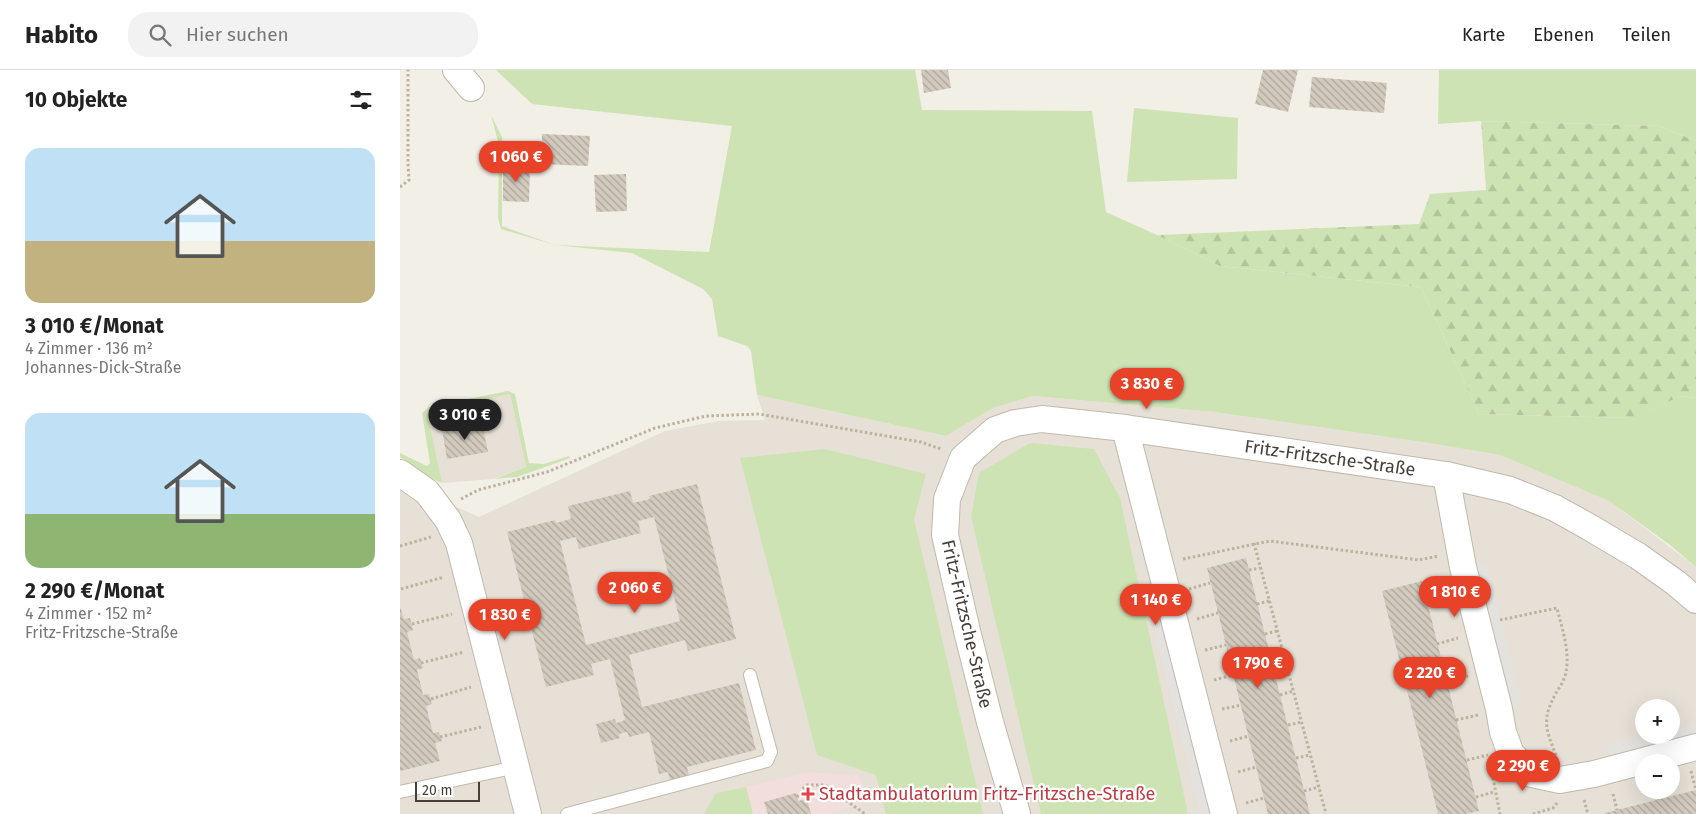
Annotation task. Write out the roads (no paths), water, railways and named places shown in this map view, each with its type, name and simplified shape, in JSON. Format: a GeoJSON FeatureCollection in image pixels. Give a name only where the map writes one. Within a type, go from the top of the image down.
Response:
{"type":"FeatureCollection","features":[{"type":"Feature","properties":{"kind":"street","name":"Fritz-Fritzsche-Straße"},"geometry":{"type":"LineString","coordinates":[[1017,814],[987,713],[946,535],[947,499],[963,458],[994,430],[1015,423],[1042,419],[1125,428],[1446,475],[1510,490],[1556,508],[1638,556],[1696,600]]}},
{"type":"Feature","properties":{"kind":"street"},"geometry":{"type":"LineString","coordinates":[[1125,428],[1224,814]]}},
{"type":"Feature","properties":{"kind":"street"},"geometry":{"type":"LineString","coordinates":[[400,473],[427,492],[447,520],[459,543],[528,814]]}},
{"type":"Feature","properties":{"kind":"street"},"geometry":{"type":"LineString","coordinates":[[1446,475],[1463,567],[1499,709],[1503,732],[1511,754],[1532,774],[1560,780],[1594,774],[1696,747]]}},
{"type":"Feature","properties":{"kind":"lane"},"geometry":{"type":"LineString","coordinates":[[567,814],[767,761],[772,752],[750,675]]}},
{"type":"Feature","properties":{"kind":"lane"},"geometry":{"type":"LineString","coordinates":[[400,792],[516,767]]}},
{"type":"Feature","properties":{"kind":"place","name":"Stadtambulatorium Fritz-Fritzsche-Straße"},"geometry":{"type":"Point","coordinates":[808,794]}}]}
